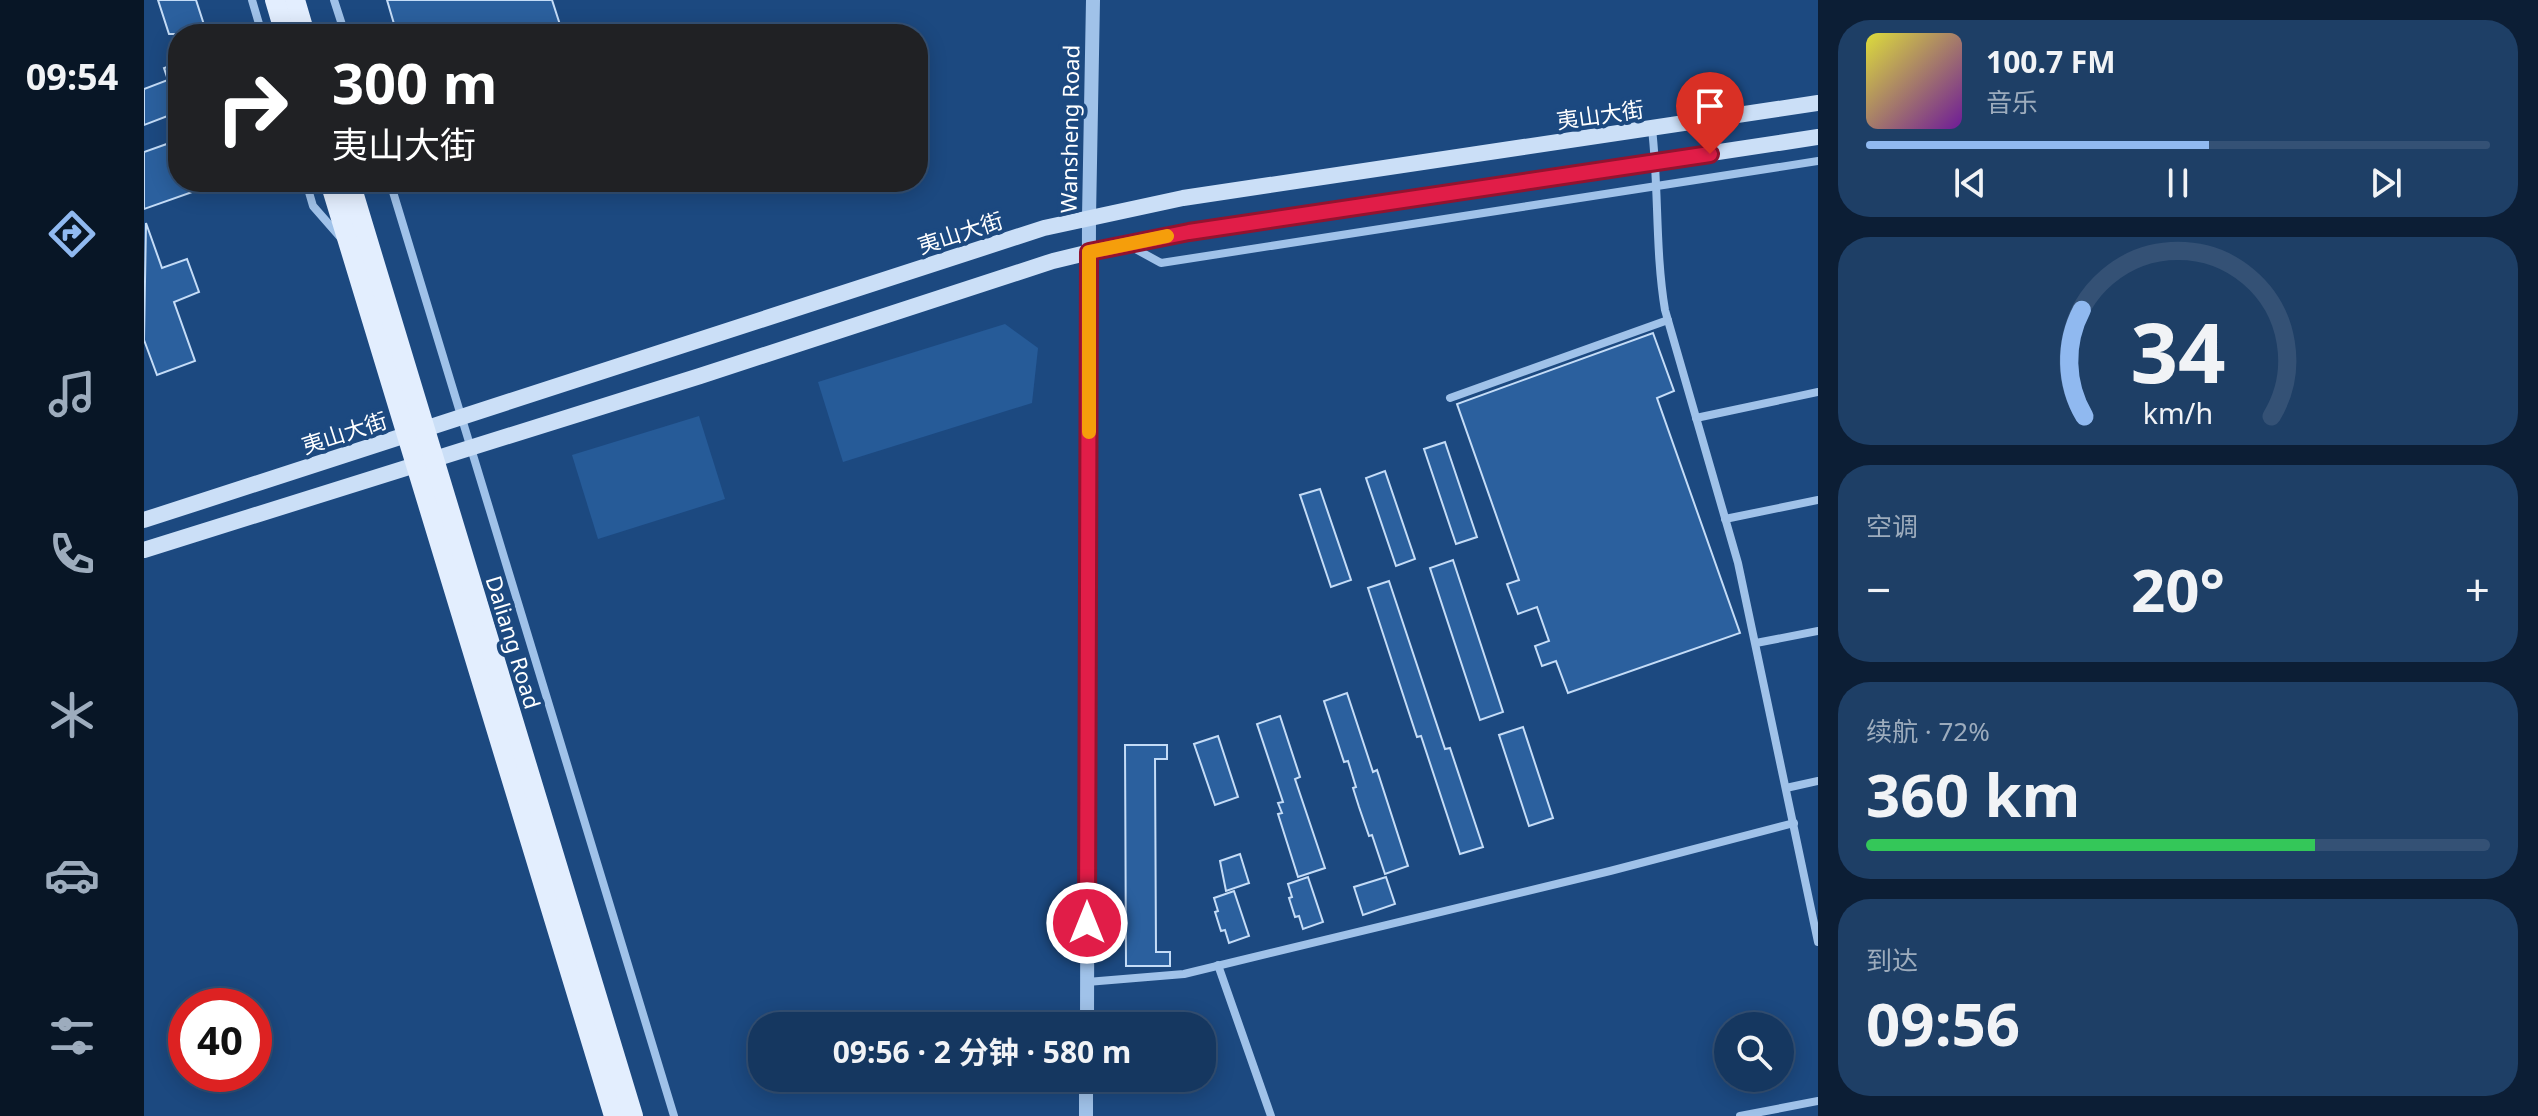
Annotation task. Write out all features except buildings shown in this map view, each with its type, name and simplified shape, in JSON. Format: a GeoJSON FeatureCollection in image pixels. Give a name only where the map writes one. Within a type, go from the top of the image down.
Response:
{"type":"FeatureCollection","features":[{"type":"Feature","properties":{"kind":"main road"},"geometry":{"type":"LineString","coordinates":[[275,0],[282,24]]}},
{"type":"Feature","properties":{"kind":"main road"},"geometry":{"type":"LineString","coordinates":[[295,0],[302,24]]}},
{"type":"Feature","properties":{"kind":"main road","name":"夷山大街"},"geometry":{"type":"LineString","coordinates":[[144,520],[1044,228],[1183,198],[1818,103]]}},
{"type":"Feature","properties":{"kind":"main road"},"geometry":{"type":"LineString","coordinates":[[144,550],[1089,252],[1126,243],[1818,137]]}},
{"type":"Feature","properties":{"kind":"main road","name":"Daliang Road"},"geometry":{"type":"LineString","coordinates":[[333,192],[416,432]]}},
{"type":"Feature","properties":{"kind":"main road","name":"Daliang Road"},"geometry":{"type":"LineString","coordinates":[[353,192],[416,432],[614,1116]]}},
{"type":"Feature","properties":{"kind":"main road","name":"Daliang Road"},"geometry":{"type":"LineString","coordinates":[[425,462],[633,1116]]}},
{"type":"Feature","properties":{"kind":"street"},"geometry":{"type":"LineString","coordinates":[[252,0],[259,24]]}},
{"type":"Feature","properties":{"kind":"street"},"geometry":{"type":"LineString","coordinates":[[334,0],[342,24]]}},
{"type":"Feature","properties":{"kind":"street","name":"Wansheng Road"},"geometry":{"type":"LineString","coordinates":[[1087,1012],[1089,217],[1093,0]]}},
{"type":"Feature","properties":{"kind":"street"},"geometry":{"type":"LineString","coordinates":[[1652,129],[1660,281],[1756,643],[1818,942]]}},
{"type":"Feature","properties":{"kind":"street"},"geometry":{"type":"LineString","coordinates":[[1126,243],[1161,263],[1818,161]]}},
{"type":"Feature","properties":{"kind":"street"},"geometry":{"type":"LineString","coordinates":[[309,192],[313,206],[351,250]]}},
{"type":"Feature","properties":{"kind":"street"},"geometry":{"type":"LineString","coordinates":[[393,192],[674,1116]]}},
{"type":"Feature","properties":{"kind":"street"},"geometry":{"type":"LineString","coordinates":[[1450,398],[1668,320]]}},
{"type":"Feature","properties":{"kind":"street"},"geometry":{"type":"LineString","coordinates":[[1696,418],[1818,392]]}},
{"type":"Feature","properties":{"kind":"street"},"geometry":{"type":"LineString","coordinates":[[1725,519],[1818,500]]}},
{"type":"Feature","properties":{"kind":"street"},"geometry":{"type":"LineString","coordinates":[[1756,643],[1818,631]]}},
{"type":"Feature","properties":{"kind":"street"},"geometry":{"type":"LineString","coordinates":[[1786,788],[1818,781]]}},
{"type":"Feature","properties":{"kind":"street"},"geometry":{"type":"LineString","coordinates":[[1087,982],[1157,978],[1218,965],[1610,871],[1794,823]]}},
{"type":"Feature","properties":{"kind":"street"},"geometry":{"type":"LineString","coordinates":[[1218,965],[1271,1116]]}},
{"type":"Feature","properties":{"kind":"street"},"geometry":{"type":"LineString","coordinates":[[1086,1092],[1086,1116]]}},
{"type":"Feature","properties":{"kind":"street"},"geometry":{"type":"LineString","coordinates":[[1740,1116],[1818,1101]]}},
{"type":"Feature","properties":{"kind":"shaded area"},"geometry":{"type":"Polygon","coordinates":[[[1005,324],[1038,348],[1032,403],[843,462],[818,382],[1005,324]]]}},
{"type":"Feature","properties":{"kind":"shaded area"},"geometry":{"type":"Polygon","coordinates":[[[699,416],[725,499],[598,539],[572,455],[699,416]]]}},
{"type":"Feature","properties":{"kind":"slow traffic"},"geometry":{"type":"LineString","coordinates":[[1089,432],[1089,252],[1167,236]]}},
{"type":"Feature","properties":{"kind":"route"},"geometry":{"type":"LineString","coordinates":[[1087,923],[1089,252],[1189,232],[1710,154]]}}]}
